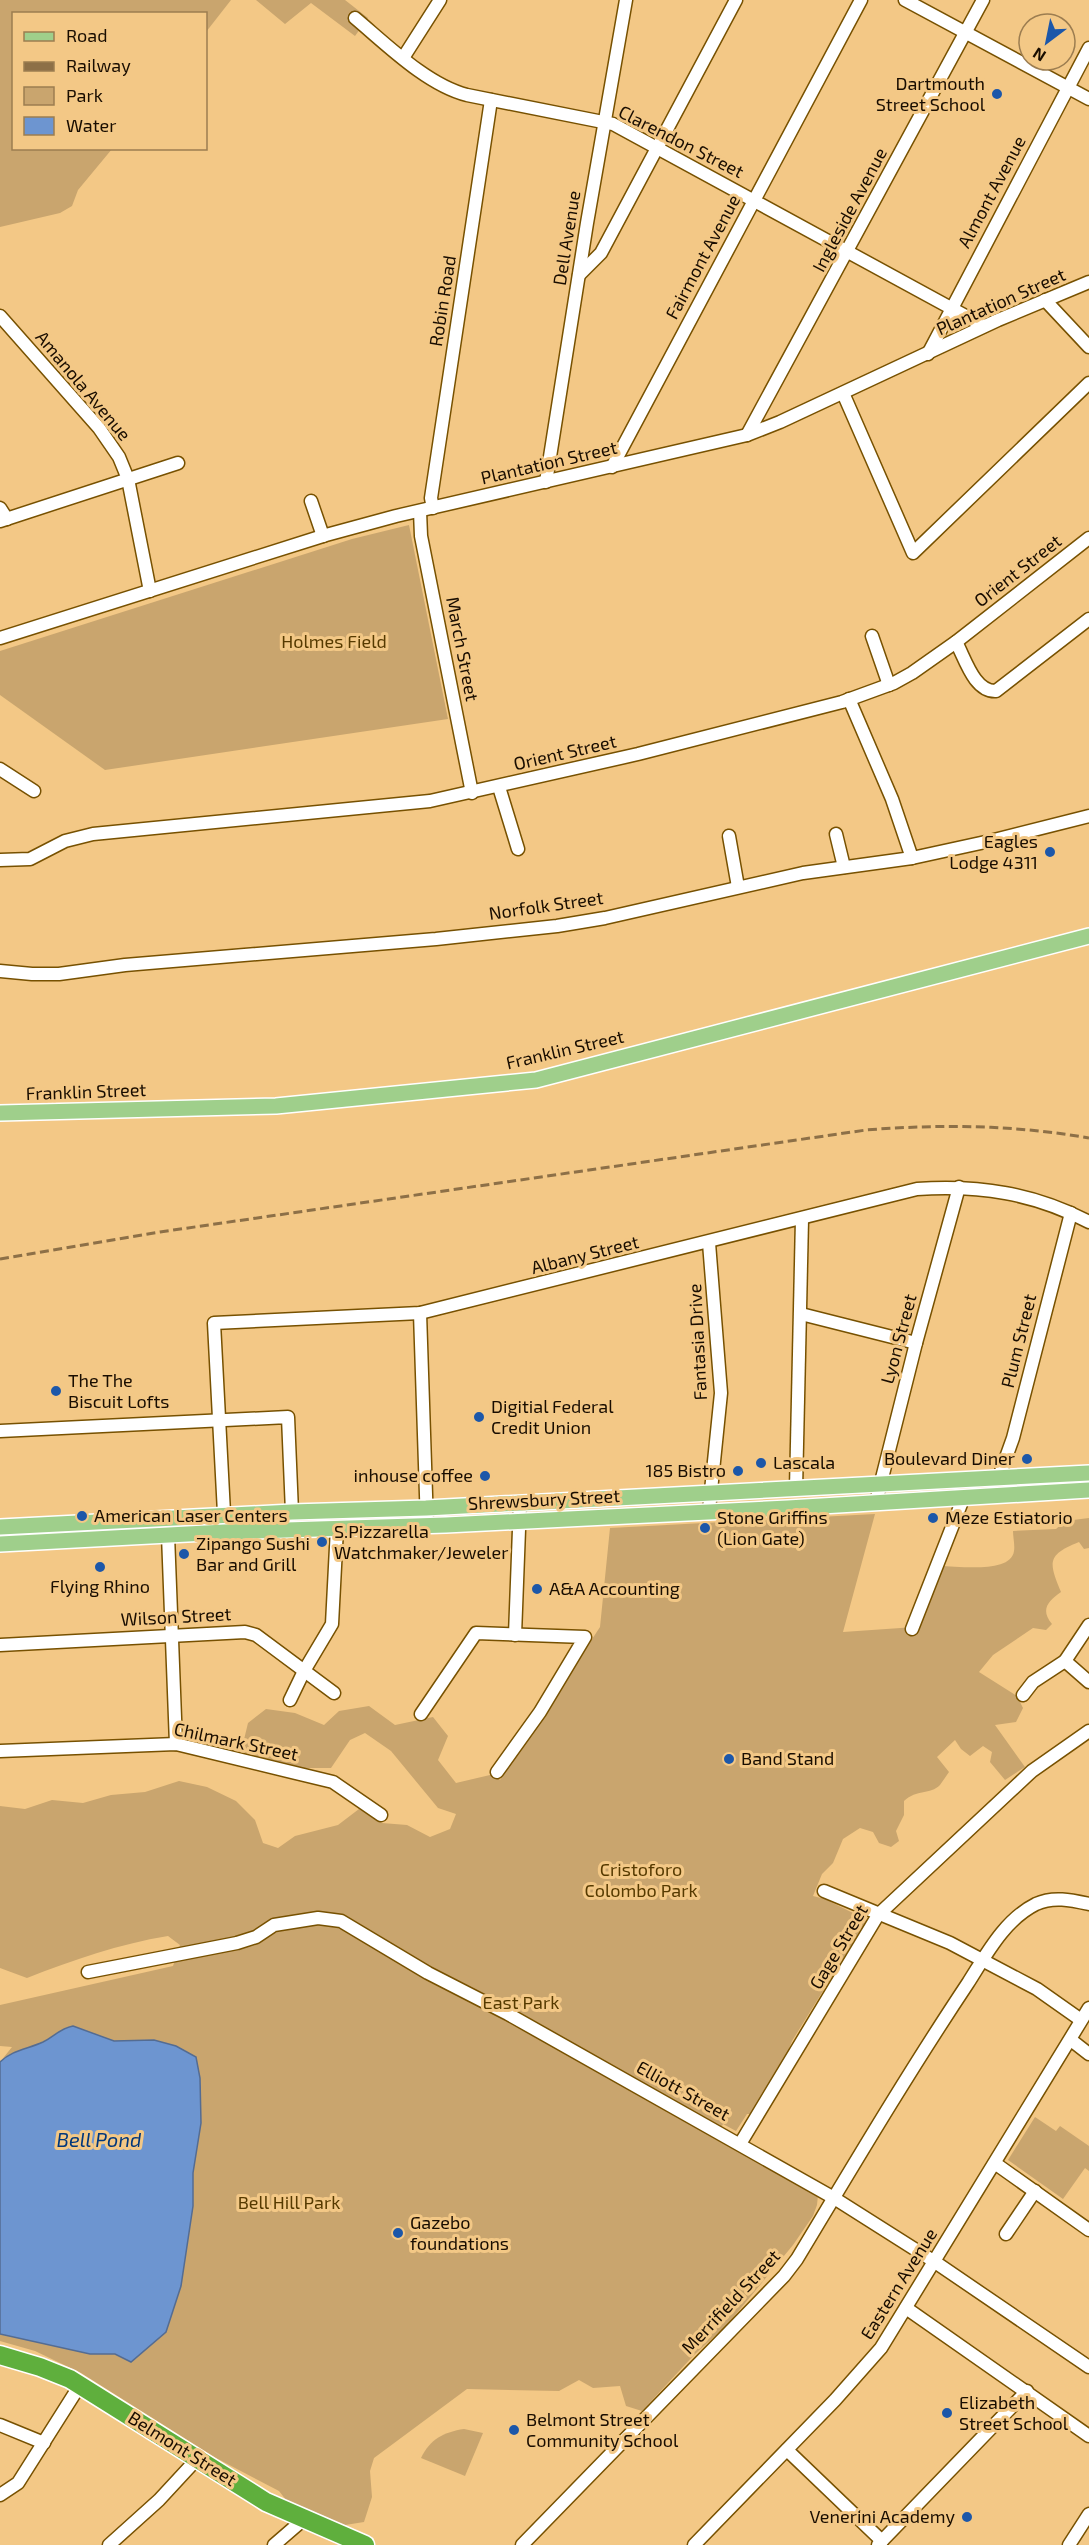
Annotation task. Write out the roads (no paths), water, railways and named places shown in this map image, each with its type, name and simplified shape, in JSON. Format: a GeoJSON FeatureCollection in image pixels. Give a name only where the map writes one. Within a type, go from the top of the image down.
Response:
{"type":"FeatureCollection","features":[{"type":"Feature","properties":{"kind":"highway","name":"Belmont Street"},"geometry":{"type":"LineString","coordinates":[[0,2355],[50,2370],[80,2385],[266,2502],[365,2545]]}},
{"type":"Feature","properties":{"kind":"main road","name":"Franklin Street"},"geometry":{"type":"LineString","coordinates":[[0,1113],[276,1106],[536,1080],[1089,936]]}},
{"type":"Feature","properties":{"kind":"main road","name":"Shrewsbury Street"},"geometry":{"type":"LineString","coordinates":[[0,1527],[292,1512],[426,1508],[1089,1473]]}},
{"type":"Feature","properties":{"kind":"main road","name":"Shrewsbury Street"},"geometry":{"type":"LineString","coordinates":[[0,1544],[225,1532],[521,1521],[963,1499],[1089,1490]]}},
{"type":"Feature","properties":{"kind":"street"},"geometry":{"type":"LineString","coordinates":[[403,58],[440,0]]}},
{"type":"Feature","properties":{"kind":"street","name":"Dell Avenue"},"geometry":{"type":"LineString","coordinates":[[546,482],[578,275],[626,0]]}},
{"type":"Feature","properties":{"kind":"street"},"geometry":{"type":"LineString","coordinates":[[578,275],[601,253],[736,0]]}},
{"type":"Feature","properties":{"kind":"street","name":"Fairmont Avenue"},"geometry":{"type":"LineString","coordinates":[[612,467],[861,0]]}},
{"type":"Feature","properties":{"kind":"street"},"geometry":{"type":"LineString","coordinates":[[905,0],[1089,99]]}},
{"type":"Feature","properties":{"kind":"street","name":"Ingleside Avenue"},"geometry":{"type":"LineString","coordinates":[[747,435],[983,0]]}},
{"type":"Feature","properties":{"kind":"street","name":"Clarendon Street"},"geometry":{"type":"LineString","coordinates":[[355,18],[403,58],[451,90],[604,124],[614,124],[984,326]]}},
{"type":"Feature","properties":{"kind":"street","name":"Almont Avenue"},"geometry":{"type":"LineString","coordinates":[[928,354],[1089,48]]}},
{"type":"Feature","properties":{"kind":"street","name":"Robin Road"},"geometry":{"type":"LineString","coordinates":[[434,508],[431,498],[436,462],[491,100]]}},
{"type":"Feature","properties":{"kind":"street","name":"Plantation Street"},"geometry":{"type":"LineString","coordinates":[[3,633],[150,591],[323,536],[420,511],[747,435],[928,354],[984,326],[1089,282]]}},
{"type":"Feature","properties":{"kind":"street"},"geometry":{"type":"LineString","coordinates":[[1045,300],[1089,347]]}},
{"type":"Feature","properties":{"kind":"street","name":"Amanola Avenue"},"geometry":{"type":"LineString","coordinates":[[0,316],[107,439],[119,457],[128,480],[150,591]]}},
{"type":"Feature","properties":{"kind":"street"},"geometry":{"type":"LineString","coordinates":[[843,393],[913,553],[1089,383]]}},
{"type":"Feature","properties":{"kind":"street"},"geometry":{"type":"LineString","coordinates":[[2,516],[128,480],[178,463]]}},
{"type":"Feature","properties":{"kind":"street"},"geometry":{"type":"LineString","coordinates":[[310,501],[323,536]]}},
{"type":"Feature","properties":{"kind":"street","name":"March Street"},"geometry":{"type":"LineString","coordinates":[[420,511],[421,536],[472,794]]}},
{"type":"Feature","properties":{"kind":"street","name":"Orient Street"},"geometry":{"type":"LineString","coordinates":[[0,860],[30,859],[64,841],[93,834],[430,801],[472,794],[849,699],[889,685],[912,673],[956,642],[1089,538]]}},
{"type":"Feature","properties":{"kind":"street"},"geometry":{"type":"LineString","coordinates":[[956,642],[979,685],[993,691],[1001,688],[1089,619]]}},
{"type":"Feature","properties":{"kind":"street"},"geometry":{"type":"LineString","coordinates":[[872,636],[889,685]]}},
{"type":"Feature","properties":{"kind":"street"},"geometry":{"type":"LineString","coordinates":[[849,699],[892,800],[912,858]]}},
{"type":"Feature","properties":{"kind":"street"},"geometry":{"type":"LineString","coordinates":[[0,769],[34,791]]}},
{"type":"Feature","properties":{"kind":"street"},"geometry":{"type":"LineString","coordinates":[[499,787],[518,849]]}},
{"type":"Feature","properties":{"kind":"street","name":"Norfolk Street"},"geometry":{"type":"LineString","coordinates":[[0,971],[59,974],[125,965],[524,930],[605,918],[738,887],[844,867],[912,858],[990,842],[1089,816]]}},
{"type":"Feature","properties":{"kind":"street"},"geometry":{"type":"LineString","coordinates":[[836,834],[844,867]]}},
{"type":"Feature","properties":{"kind":"street"},"geometry":{"type":"LineString","coordinates":[[729,836],[738,887]]}},
{"type":"Feature","properties":{"kind":"street","name":"Albany Street"},"geometry":{"type":"LineString","coordinates":[[219,1420],[214,1323],[420,1313],[709,1243],[917,1189],[959,1187],[1001,1191],[1071,1213],[1089,1222]]}},
{"type":"Feature","properties":{"kind":"street","name":"Lyon Street"},"geometry":{"type":"LineString","coordinates":[[876,1502],[916,1343],[959,1187]]}},
{"type":"Feature","properties":{"kind":"street","name":"Plum Street"},"geometry":{"type":"LineString","coordinates":[[999,1477],[1013,1438],[1071,1213]]}},
{"type":"Feature","properties":{"kind":"street"},"geometry":{"type":"LineString","coordinates":[[796,1489],[802,1219]]}},
{"type":"Feature","properties":{"kind":"street","name":"Fantasia Drive"},"geometry":{"type":"LineString","coordinates":[[709,1243],[721,1393],[709,1510]]}},
{"type":"Feature","properties":{"kind":"street"},"geometry":{"type":"LineString","coordinates":[[420,1313],[427,1525]]}},
{"type":"Feature","properties":{"kind":"street"},"geometry":{"type":"LineString","coordinates":[[801,1314],[916,1343]]}},
{"type":"Feature","properties":{"kind":"street"},"geometry":{"type":"LineString","coordinates":[[0,1431],[288,1418],[292,1512]]}},
{"type":"Feature","properties":{"kind":"street"},"geometry":{"type":"LineString","coordinates":[[219,1420],[225,1532]]}},
{"type":"Feature","properties":{"kind":"street"},"geometry":{"type":"LineString","coordinates":[[912,1629],[963,1499]]}},
{"type":"Feature","properties":{"kind":"street"},"geometry":{"type":"LineString","coordinates":[[515,1635],[520,1503]]}},
{"type":"Feature","properties":{"kind":"street"},"geometry":{"type":"LineString","coordinates":[[290,1700],[332,1624],[337,1528]]}},
{"type":"Feature","properties":{"kind":"street"},"geometry":{"type":"LineString","coordinates":[[168,1535],[176,1744]]}},
{"type":"Feature","properties":{"kind":"street"},"geometry":{"type":"LineString","coordinates":[[1023,1695],[1033,1682],[1065,1662],[1089,1625]]}},
{"type":"Feature","properties":{"kind":"street","name":"Wilson Street"},"geometry":{"type":"LineString","coordinates":[[0,1645],[245,1632],[256,1635],[334,1693]]}},
{"type":"Feature","properties":{"kind":"street"},"geometry":{"type":"LineString","coordinates":[[421,1714],[476,1633],[585,1637],[540,1712],[497,1772]]}},
{"type":"Feature","properties":{"kind":"street"},"geometry":{"type":"LineString","coordinates":[[1065,1662],[1089,1683]]}},
{"type":"Feature","properties":{"kind":"street","name":"Gage Street"},"geometry":{"type":"LineString","coordinates":[[740,2144],[878,1915],[1032,1771],[1089,1731]]}},
{"type":"Feature","properties":{"kind":"street","name":"Chilmark Street"},"geometry":{"type":"LineString","coordinates":[[0,1751],[176,1744],[333,1782],[381,1815]]}},
{"type":"Feature","properties":{"kind":"street"},"geometry":{"type":"LineString","coordinates":[[824,1891],[950,1943],[1037,1989],[1081,2020]]}},
{"type":"Feature","properties":{"kind":"street","name":"Merrifield Street"},"geometry":{"type":"LineString","coordinates":[[522,2545],[784,2276],[797,2259],[982,1960],[1006,1927],[1036,1904],[1059,1899],[1089,1904]]}},
{"type":"Feature","properties":{"kind":"street","name":"Elliott Street"},"geometry":{"type":"LineString","coordinates":[[88,1972],[237,1943],[256,1937],[274,1925],[318,1918],[341,1921],[428,1973],[508,2014],[834,2198],[935,2262],[1089,2367]]}},
{"type":"Feature","properties":{"kind":"street","name":"Eastern Avenue"},"geometry":{"type":"LineString","coordinates":[[694,2545],[787,2450],[881,2348],[996,2164],[1089,2008]]}},
{"type":"Feature","properties":{"kind":"street"},"geometry":{"type":"LineString","coordinates":[[1071,2040],[1089,2054]]}},
{"type":"Feature","properties":{"kind":"street"},"geometry":{"type":"LineString","coordinates":[[996,2164],[1089,2230]]}},
{"type":"Feature","properties":{"kind":"street"},"geometry":{"type":"LineString","coordinates":[[1006,2234],[1035,2191]]}},
{"type":"Feature","properties":{"kind":"street"},"geometry":{"type":"LineString","coordinates":[[906,2308],[1089,2436]]}},
{"type":"Feature","properties":{"kind":"street"},"geometry":{"type":"LineString","coordinates":[[2,2491],[18,2483],[80,2385]]}},
{"type":"Feature","properties":{"kind":"street"},"geometry":{"type":"LineString","coordinates":[[787,2450],[880,2543],[1027,2391]]}},
{"type":"Feature","properties":{"kind":"street"},"geometry":{"type":"LineString","coordinates":[[0,2425],[44,2443]]}},
{"type":"Feature","properties":{"kind":"street"},"geometry":{"type":"LineString","coordinates":[[109,2545],[159,2500],[196,2460]]}},
{"type":"Feature","properties":{"kind":"street"},"geometry":{"type":"LineString","coordinates":[[274,2545],[304,2519]]}},
{"type":"Feature","properties":{"kind":"street"},"geometry":{"type":"LineString","coordinates":[[1069,2545],[1087,2519]]}},
{"type":"Feature","properties":{"kind":"water","name":"Bell Pond"},"geometry":{"type":"Polygon","coordinates":[[[73,2026],[114,2041],[154,2040],[176,2046],[196,2057],[200,2078],[201,2123],[193,2173],[193,2206],[181,2286],[166,2332],[131,2362],[115,2354],[90,2354],[0,2334],[0,2062],[20,2050],[43,2042],[73,2026]]]}},
{"type":"Feature","properties":{"kind":"railway"},"geometry":{"type":"LineString","coordinates":[[0,1259],[160,1232],[866,1130],[922,1127],[1006,1128],[1089,1138]]}},
{"type":"Feature","properties":{"kind":"place","name":"Dartmouth Street School"},"geometry":{"type":"Point","coordinates":[997,94]}},
{"type":"Feature","properties":{"kind":"place","name":"Eagles Lodge 4311"},"geometry":{"type":"Point","coordinates":[1050,852]}},
{"type":"Feature","properties":{"kind":"place","name":"The The Biscuit Lofts"},"geometry":{"type":"Point","coordinates":[56,1391]}},
{"type":"Feature","properties":{"kind":"place","name":"Digitial Federal Credit Union"},"geometry":{"type":"Point","coordinates":[479,1417]}},
{"type":"Feature","properties":{"kind":"place","name":"Boulevard Diner"},"geometry":{"type":"Point","coordinates":[1027,1459]}},
{"type":"Feature","properties":{"kind":"place","name":"Lascala"},"geometry":{"type":"Point","coordinates":[761,1463]}},
{"type":"Feature","properties":{"kind":"place","name":"185 Bistro"},"geometry":{"type":"Point","coordinates":[738,1471]}},
{"type":"Feature","properties":{"kind":"place","name":"inhouse coffee"},"geometry":{"type":"Point","coordinates":[485,1476]}},
{"type":"Feature","properties":{"kind":"place","name":"American Laser Centers"},"geometry":{"type":"Point","coordinates":[82,1516]}},
{"type":"Feature","properties":{"kind":"place","name":"Meze Estiatorio"},"geometry":{"type":"Point","coordinates":[933,1518]}},
{"type":"Feature","properties":{"kind":"place","name":"Stone Griffins (Lion Gate)"},"geometry":{"type":"Point","coordinates":[705,1528]}},
{"type":"Feature","properties":{"kind":"place","name":"S.Pizzarella Watchmaker/Jeweler"},"geometry":{"type":"Point","coordinates":[322,1542]}},
{"type":"Feature","properties":{"kind":"place","name":"Zipango Sushi Bar and Grill"},"geometry":{"type":"Point","coordinates":[184,1554]}},
{"type":"Feature","properties":{"kind":"place","name":"Flying Rhino"},"geometry":{"type":"Point","coordinates":[100,1567]}},
{"type":"Feature","properties":{"kind":"place","name":"A&A Accounting"},"geometry":{"type":"Point","coordinates":[537,1589]}},
{"type":"Feature","properties":{"kind":"place","name":"Band Stand"},"geometry":{"type":"Point","coordinates":[729,1759]}},
{"type":"Feature","properties":{"kind":"place","name":"Gazebo foundations"},"geometry":{"type":"Point","coordinates":[398,2233]}},
{"type":"Feature","properties":{"kind":"place","name":"Elizabeth Street School"},"geometry":{"type":"Point","coordinates":[947,2413]}},
{"type":"Feature","properties":{"kind":"place","name":"Belmont Street Community School"},"geometry":{"type":"Point","coordinates":[514,2430]}},
{"type":"Feature","properties":{"kind":"place","name":"Venerini Academy"},"geometry":{"type":"Point","coordinates":[967,2517]}},
{"type":"Feature","properties":{"kind":"park label","name":"Holmes Field"},"geometry":{"type":"Point","coordinates":[334,642]}},
{"type":"Feature","properties":{"kind":"park label","name":"Cristoforo Colombo Park"},"geometry":{"type":"Point","coordinates":[641,1880]}},
{"type":"Feature","properties":{"kind":"park label","name":"East Park"},"geometry":{"type":"Point","coordinates":[521,2003]}},
{"type":"Feature","properties":{"kind":"park label","name":"Bell Hill Park"},"geometry":{"type":"Point","coordinates":[289,2203]}}]}
